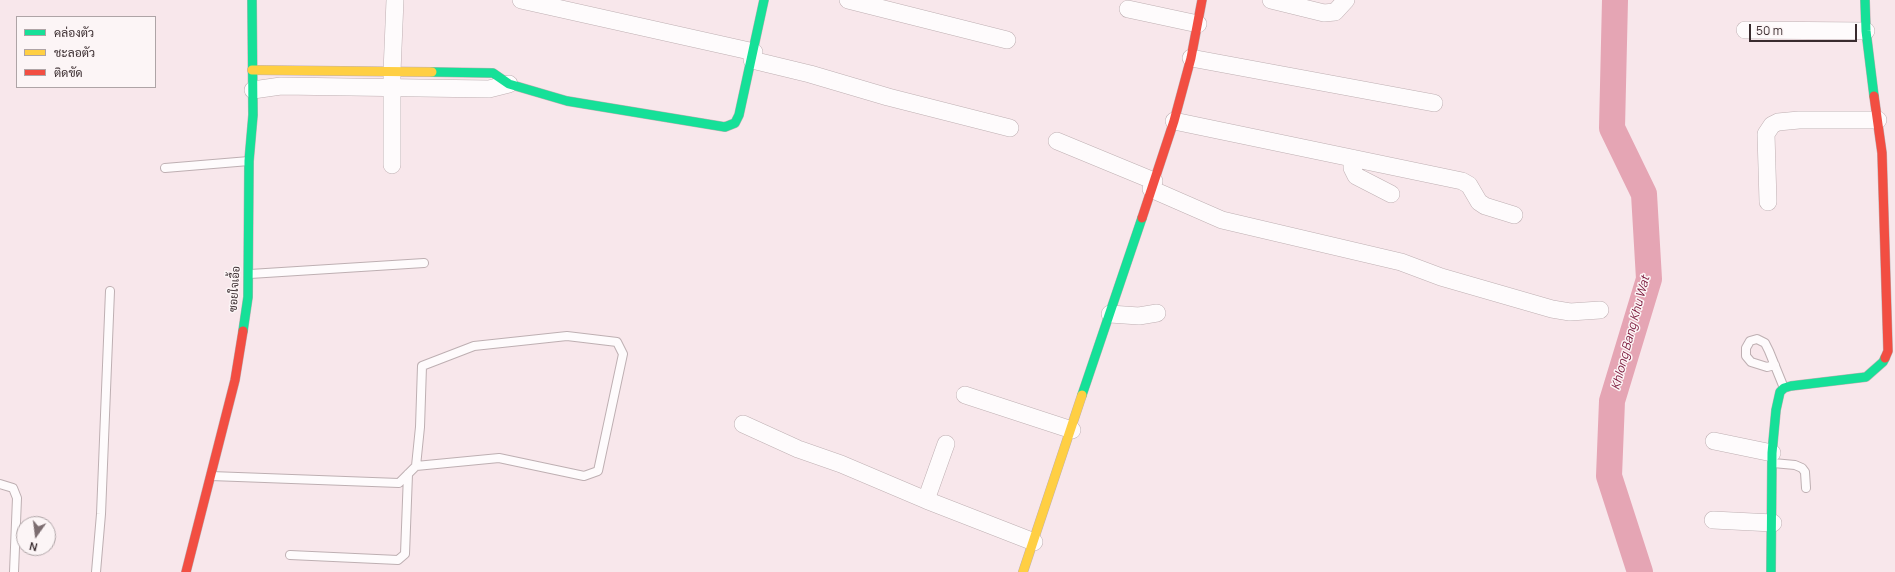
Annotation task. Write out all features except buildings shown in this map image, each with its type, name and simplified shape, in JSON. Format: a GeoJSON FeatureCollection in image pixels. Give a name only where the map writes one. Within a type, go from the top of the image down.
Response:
{"type":"FeatureCollection","features":[{"type":"Feature","properties":{"kind":"street","name":"ซอยใจเอื้อ"},"geometry":{"type":"LineString","coordinates":[[186,572],[235,380],[247,304],[249,274],[250,161],[253,114],[252,0]]}},
{"type":"Feature","properties":{"kind":"street"},"geometry":{"type":"LineString","coordinates":[[392,165],[394,0]]}},
{"type":"Feature","properties":{"kind":"street"},"geometry":{"type":"LineString","coordinates":[[521,0],[753,56],[888,97],[1010,128]]}},
{"type":"Feature","properties":{"kind":"street"},"geometry":{"type":"LineString","coordinates":[[252,70],[392,80],[489,89],[509,84],[567,101],[724,127],[734,123],[739,115],[764,0]]}},
{"type":"Feature","properties":{"kind":"street"},"geometry":{"type":"LineString","coordinates":[[848,0],[1007,40]]}},
{"type":"Feature","properties":{"kind":"street"},"geometry":{"type":"LineString","coordinates":[[1023,572],[1072,430],[1174,121],[1191,58],[1202,0]]}},
{"type":"Feature","properties":{"kind":"street"},"geometry":{"type":"LineString","coordinates":[[1271,0],[1324,13],[1335,12],[1346,0]]}},
{"type":"Feature","properties":{"kind":"street"},"geometry":{"type":"LineString","coordinates":[[1772,572],[1772,458],[1778,398],[1784,388],[1866,377],[1883,362],[1892,351],[1882,153],[1866,31],[1865,0]]}},
{"type":"Feature","properties":{"kind":"street"},"geometry":{"type":"LineString","coordinates":[[1128,9],[1198,24]]}},
{"type":"Feature","properties":{"kind":"street"},"geometry":{"type":"LineString","coordinates":[[1745,30],[1866,31]]}},
{"type":"Feature","properties":{"kind":"street"},"geometry":{"type":"LineString","coordinates":[[1191,58],[1434,103]]}},
{"type":"Feature","properties":{"kind":"street"},"geometry":{"type":"LineString","coordinates":[[253,90],[281,86],[392,80]]}},
{"type":"Feature","properties":{"kind":"street"},"geometry":{"type":"LineString","coordinates":[[1768,202],[1766,134],[1772,125],[1778,122],[1799,120],[1878,120]]}},
{"type":"Feature","properties":{"kind":"street"},"geometry":{"type":"LineString","coordinates":[[1174,121],[1462,181],[1469,185],[1479,202],[1485,206],[1514,215]]}},
{"type":"Feature","properties":{"kind":"street"},"geometry":{"type":"LineString","coordinates":[[1057,141],[1153,185],[1222,220],[1401,262],[1441,277],[1552,309],[1570,312],[1600,310]]}},
{"type":"Feature","properties":{"kind":"street"},"geometry":{"type":"LineString","coordinates":[[1352,158],[1352,168],[1356,176],[1391,194]]}},
{"type":"Feature","properties":{"kind":"street"},"geometry":{"type":"LineString","coordinates":[[1110,314],[1139,316],[1157,313]]}},
{"type":"Feature","properties":{"kind":"street"},"geometry":{"type":"LineString","coordinates":[[965,395],[1072,430]]}},
{"type":"Feature","properties":{"kind":"street"},"geometry":{"type":"LineString","coordinates":[[743,424],[798,449],[841,464],[926,500],[1034,542]]}},
{"type":"Feature","properties":{"kind":"street"},"geometry":{"type":"LineString","coordinates":[[1714,441],[1772,458]]}},
{"type":"Feature","properties":{"kind":"street"},"geometry":{"type":"LineString","coordinates":[[926,500],[946,444]]}},
{"type":"Feature","properties":{"kind":"street"},"geometry":{"type":"LineString","coordinates":[[1713,520],[1773,523]]}},
{"type":"Feature","properties":{"kind":"lane"},"geometry":{"type":"LineString","coordinates":[[165,168],[250,161]]}},
{"type":"Feature","properties":{"kind":"lane"},"geometry":{"type":"LineString","coordinates":[[249,274],[424,263]]}},
{"type":"Feature","properties":{"kind":"lane"},"geometry":{"type":"LineString","coordinates":[[96,572],[101,514],[110,291]]}},
{"type":"Feature","properties":{"kind":"lane"},"geometry":{"type":"LineString","coordinates":[[210,476],[398,483],[416,466],[420,427],[422,366],[474,346],[567,336],[617,342],[623,354],[598,471],[584,476],[499,458],[416,466]]}},
{"type":"Feature","properties":{"kind":"lane"},"geometry":{"type":"LineString","coordinates":[[1775,366],[1784,388]]}},
{"type":"Feature","properties":{"kind":"lane"},"geometry":{"type":"LineString","coordinates":[[1772,458],[1802,468],[1806,472],[1806,488]]}},
{"type":"Feature","properties":{"kind":"lane"},"geometry":{"type":"LineString","coordinates":[[290,555],[398,560],[405,554],[408,474]]}},
{"type":"Feature","properties":{"kind":"lane"},"geometry":{"type":"LineString","coordinates":[[0,484],[8,485],[16,491],[14,572]]}},
{"type":"Feature","properties":{"kind":"waterway","name":"Khlong Bang Khu Wat"},"geometry":{"type":"LineString","coordinates":[[1615,0],[1612,128],[1644,194],[1649,279],[1612,401],[1609,476],[1640,572]]}},
{"type":"Feature","properties":{"kind":"traffic: fast"},"geometry":{"type":"LineString","coordinates":[[243,331],[248,297],[249,161],[253,115],[252,0]]}},
{"type":"Feature","properties":{"kind":"traffic: fast"},"geometry":{"type":"LineString","coordinates":[[432,72],[493,73],[509,84],[567,101],[725,127],[735,123],[739,115],[764,0]]}},
{"type":"Feature","properties":{"kind":"traffic: fast"},"geometry":{"type":"LineString","coordinates":[[1865,0],[1866,31],[1874,96]]}},
{"type":"Feature","properties":{"kind":"traffic: fast"},"geometry":{"type":"LineString","coordinates":[[1082,395],[1142,218]]}},
{"type":"Feature","properties":{"kind":"traffic: fast"},"geometry":{"type":"LineString","coordinates":[[1771,572],[1772,453],[1776,410],[1780,392],[1784,388],[1791,386],[1866,377],[1883,362],[1885,358]]}},
{"type":"Feature","properties":{"kind":"traffic: slow"},"geometry":{"type":"LineString","coordinates":[[252,70],[432,72]]}},
{"type":"Feature","properties":{"kind":"traffic: slow"},"geometry":{"type":"LineString","coordinates":[[1023,572],[1082,395]]}},
{"type":"Feature","properties":{"kind":"traffic: jam"},"geometry":{"type":"LineString","coordinates":[[1142,218],[1174,121],[1191,58],[1202,0]]}},
{"type":"Feature","properties":{"kind":"traffic: jam"},"geometry":{"type":"LineString","coordinates":[[1874,96],[1882,153],[1888,351],[1885,358]]}},
{"type":"Feature","properties":{"kind":"traffic: jam"},"geometry":{"type":"LineString","coordinates":[[186,572],[235,380],[243,331]]}}]}
